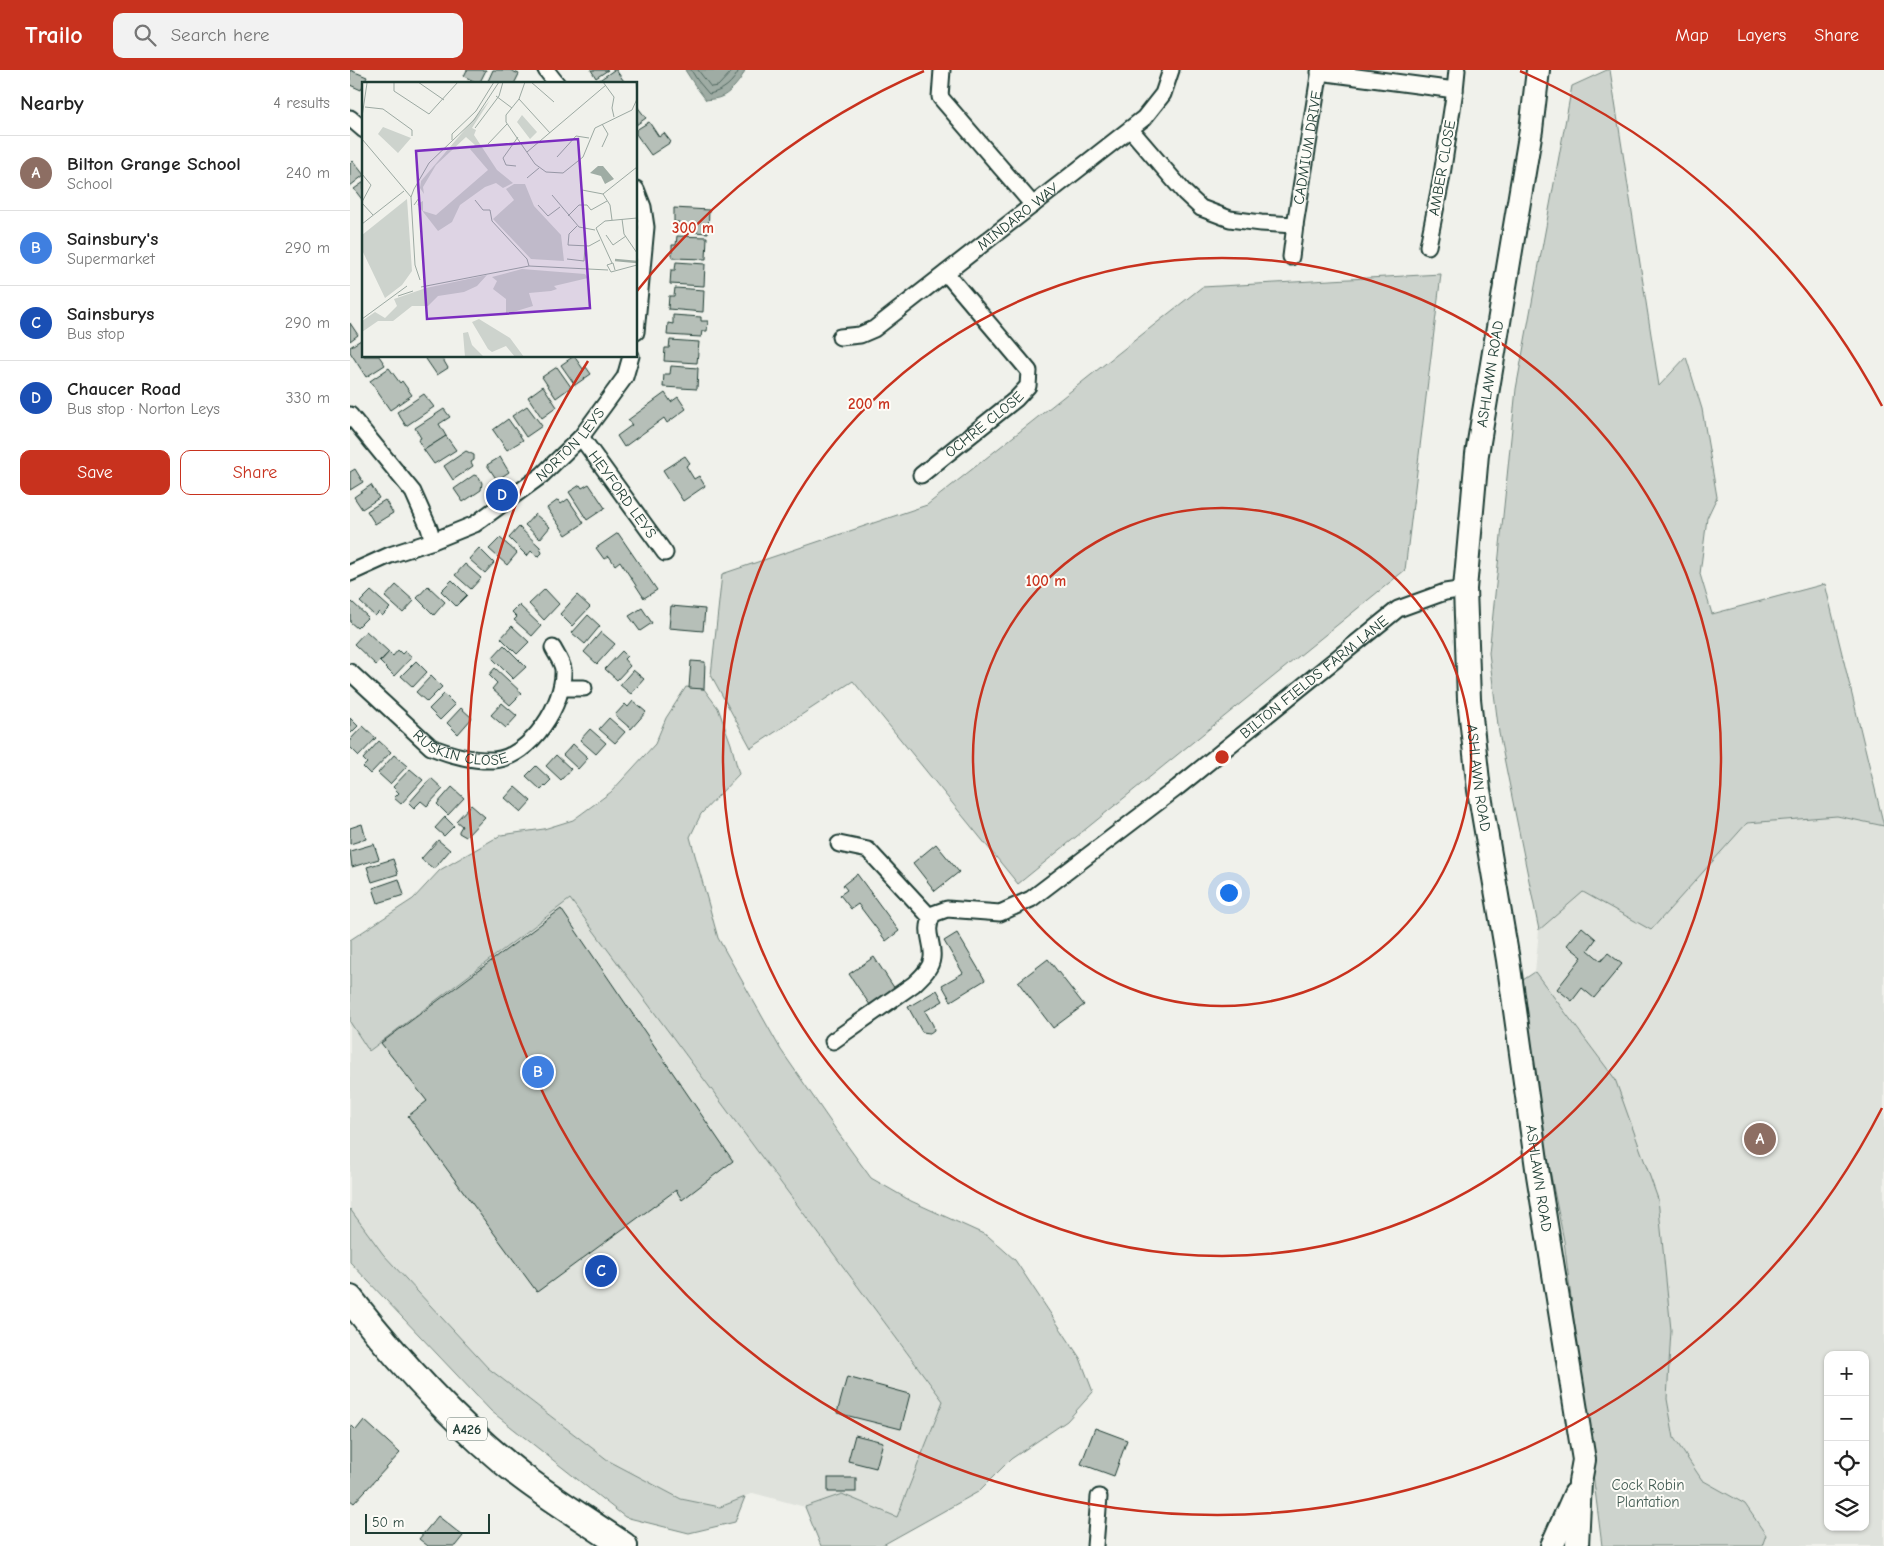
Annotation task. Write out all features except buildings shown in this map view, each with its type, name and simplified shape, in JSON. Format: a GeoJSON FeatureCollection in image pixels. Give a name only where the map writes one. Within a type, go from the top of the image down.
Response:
{"type":"FeatureCollection","features":[{"type":"Feature","properties":{"kind":"highway","name":"A426"},"geometry":{"type":"LineString","coordinates":[[350,1299],[387,1346],[468,1429],[523,1477],[564,1507],[616,1540],[645,1546]]}},
{"type":"Feature","properties":{"kind":"main road","name":"ASHLAWN ROAD"},"geometry":{"type":"LineString","coordinates":[[1538,70],[1531,130],[1476,454],[1465,589],[1469,700],[1479,790],[1508,960],[1538,1174],[1584,1460],[1580,1482],[1577,1546]]}},
{"type":"Feature","properties":{"kind":"main road","name":"ASHLAWN ROAD"},"geometry":{"type":"LineString","coordinates":[[1552,1546],[1580,1482]]}},
{"type":"Feature","properties":{"kind":"street"},"geometry":{"type":"LineString","coordinates":[[546,70],[555,82]]}},
{"type":"Feature","properties":{"kind":"street"},"geometry":{"type":"LineString","coordinates":[[942,70],[940,97],[1033,205]]}},
{"type":"Feature","properties":{"kind":"street","name":"MINDARO WAY"},"geometry":{"type":"LineString","coordinates":[[840,337],[860,335],[874,329],[1144,118],[1163,94],[1171,70]]}},
{"type":"Feature","properties":{"kind":"street","name":"AMBER CLOSE"},"geometry":{"type":"LineString","coordinates":[[1428,246],[1441,181],[1457,70]]}},
{"type":"Feature","properties":{"kind":"street"},"geometry":{"type":"LineString","coordinates":[[1320,71],[1455,90]]}},
{"type":"Feature","properties":{"kind":"street","name":"CADMIUM DRIVE"},"geometry":{"type":"LineString","coordinates":[[1290,257],[1320,71]]}},
{"type":"Feature","properties":{"kind":"street"},"geometry":{"type":"LineString","coordinates":[[350,118],[362,128]]}},
{"type":"Feature","properties":{"kind":"street","name":"CADMIUM DRIVE"},"geometry":{"type":"LineString","coordinates":[[1130,129],[1185,193],[1201,208],[1230,218],[1261,223],[1295,225]]}},
{"type":"Feature","properties":{"kind":"street"},"geometry":{"type":"LineString","coordinates":[[638,194],[643,207],[646,227],[638,311]]}},
{"type":"Feature","properties":{"kind":"street","name":"OCHRE CLOSE"},"geometry":{"type":"LineString","coordinates":[[920,475],[1016,399],[1028,386],[1029,371],[946,273]]}},
{"type":"Feature","properties":{"kind":"street","name":"NORTON LEYS"},"geometry":{"type":"LineString","coordinates":[[350,573],[390,555],[433,541],[475,524],[542,475],[581,437],[626,377],[631,358]]}},
{"type":"Feature","properties":{"kind":"street"},"geometry":{"type":"LineString","coordinates":[[350,415],[413,492],[433,541]]}},
{"type":"Feature","properties":{"kind":"street","name":"HEYFORD LEYS"},"geometry":{"type":"LineString","coordinates":[[581,437],[665,553]]}},
{"type":"Feature","properties":{"kind":"street","name":"BILTON FIELDS FARM LANE"},"geometry":{"type":"LineString","coordinates":[[931,918],[933,914],[947,909],[1000,913],[1031,899],[1178,788],[1398,609],[1445,592],[1465,589]]}},
{"type":"Feature","properties":{"kind":"street","name":"RUSKIN CLOSE"},"geometry":{"type":"LineString","coordinates":[[350,672],[431,747],[467,758],[496,760],[516,752],[534,738],[546,721],[562,688],[563,667],[553,648]]}},
{"type":"Feature","properties":{"kind":"street"},"geometry":{"type":"LineString","coordinates":[[562,688],[584,688]]}},
{"type":"Feature","properties":{"kind":"street"},"geometry":{"type":"LineString","coordinates":[[833,1041],[914,984],[925,974],[932,959],[928,924],[931,918],[868,850],[838,844]]}},
{"type":"Feature","properties":{"kind":"street"},"geometry":{"type":"LineString","coordinates":[[1095,1546],[1100,1497]]}},
{"type":"Feature","properties":{"kind":"shaded area"},"geometry":{"type":"Polygon","coordinates":[[[1837,816],[1884,826],[1884,1546],[1762,1546],[1766,1535],[1745,1504],[1702,1480],[1674,1438],[1667,1399],[1671,1330],[1615,1079],[1535,972],[1539,930],[1583,891],[1651,929],[1747,823],[1837,816]]]}},
{"type":"Feature","properties":{"kind":"shaded area"},"geometry":{"type":"Polygon","coordinates":[[[570,899],[943,1401],[897,1517],[842,1494],[805,1507],[753,1493],[720,1507],[681,1499],[609,1461],[488,1368],[383,1254],[350,1209],[350,1022],[369,1051],[570,899]]]}},
{"type":"Feature","properties":{"kind":"green space"},"geometry":{"type":"Polygon","coordinates":[[[1610,70],[1659,386],[1686,357],[1702,409],[1717,497],[1707,518],[1700,574],[1712,614],[1825,584],[1884,826],[1837,816],[1747,823],[1651,930],[1583,892],[1539,930],[1499,733],[1489,653],[1516,389],[1572,86],[1610,70]]]}},
{"type":"Feature","properties":{"kind":"green space"},"geometry":{"type":"Polygon","coordinates":[[[1441,274],[1405,570],[1018,884],[853,681],[751,748],[711,675],[722,574],[927,505],[1202,287],[1441,274]]]}},
{"type":"Feature","properties":{"kind":"green space"},"geometry":{"type":"Polygon","coordinates":[[[686,687],[704,689],[718,708],[739,774],[701,814],[690,837],[718,938],[781,1050],[871,1178],[911,1201],[988,1236],[1015,1260],[1080,1358],[1093,1392],[1067,1421],[1011,1459],[978,1492],[881,1546],[821,1546],[805,1507],[842,1494],[897,1517],[943,1401],[570,899],[369,1051],[350,1022],[350,940],[413,899],[440,870],[501,835],[544,829],[573,820],[611,792],[655,744],[666,718],[686,687]]]}},
{"type":"Feature","properties":{"kind":"green space","name":"Cock Robin Plantation"},"geometry":{"type":"Polygon","coordinates":[[[1535,972],[1615,1079],[1658,1199],[1671,1330],[1667,1399],[1674,1438],[1702,1480],[1745,1504],[1766,1535],[1762,1546],[1602,1546],[1564,1241],[1535,1095],[1520,982],[1535,972]]]}},
{"type":"Feature","properties":{"kind":"green space"},"geometry":{"type":"Polygon","coordinates":[[[350,1209],[383,1254],[488,1368],[609,1461],[681,1499],[720,1507],[745,1497],[735,1522],[689,1533],[625,1517],[491,1411],[350,1262],[350,1209]]]}},
{"type":"Feature","properties":{"kind":"water"},"geometry":{"type":"Polygon","coordinates":[[[685,70],[745,70],[739,81],[726,94],[719,98],[706,100],[685,70]]]}},
{"type":"Feature","properties":{"kind":"place","name":"Chaucer Road"},"geometry":{"type":"Point","coordinates":[502,495]}},
{"type":"Feature","properties":{"kind":"place","name":"Sainsbury's"},"geometry":{"type":"Point","coordinates":[538,1072]}},
{"type":"Feature","properties":{"kind":"place","name":"Bilton Grange School"},"geometry":{"type":"Point","coordinates":[1760,1139]}},
{"type":"Feature","properties":{"kind":"place","name":"Sainsburys"},"geometry":{"type":"Point","coordinates":[601,1271]}}]}
